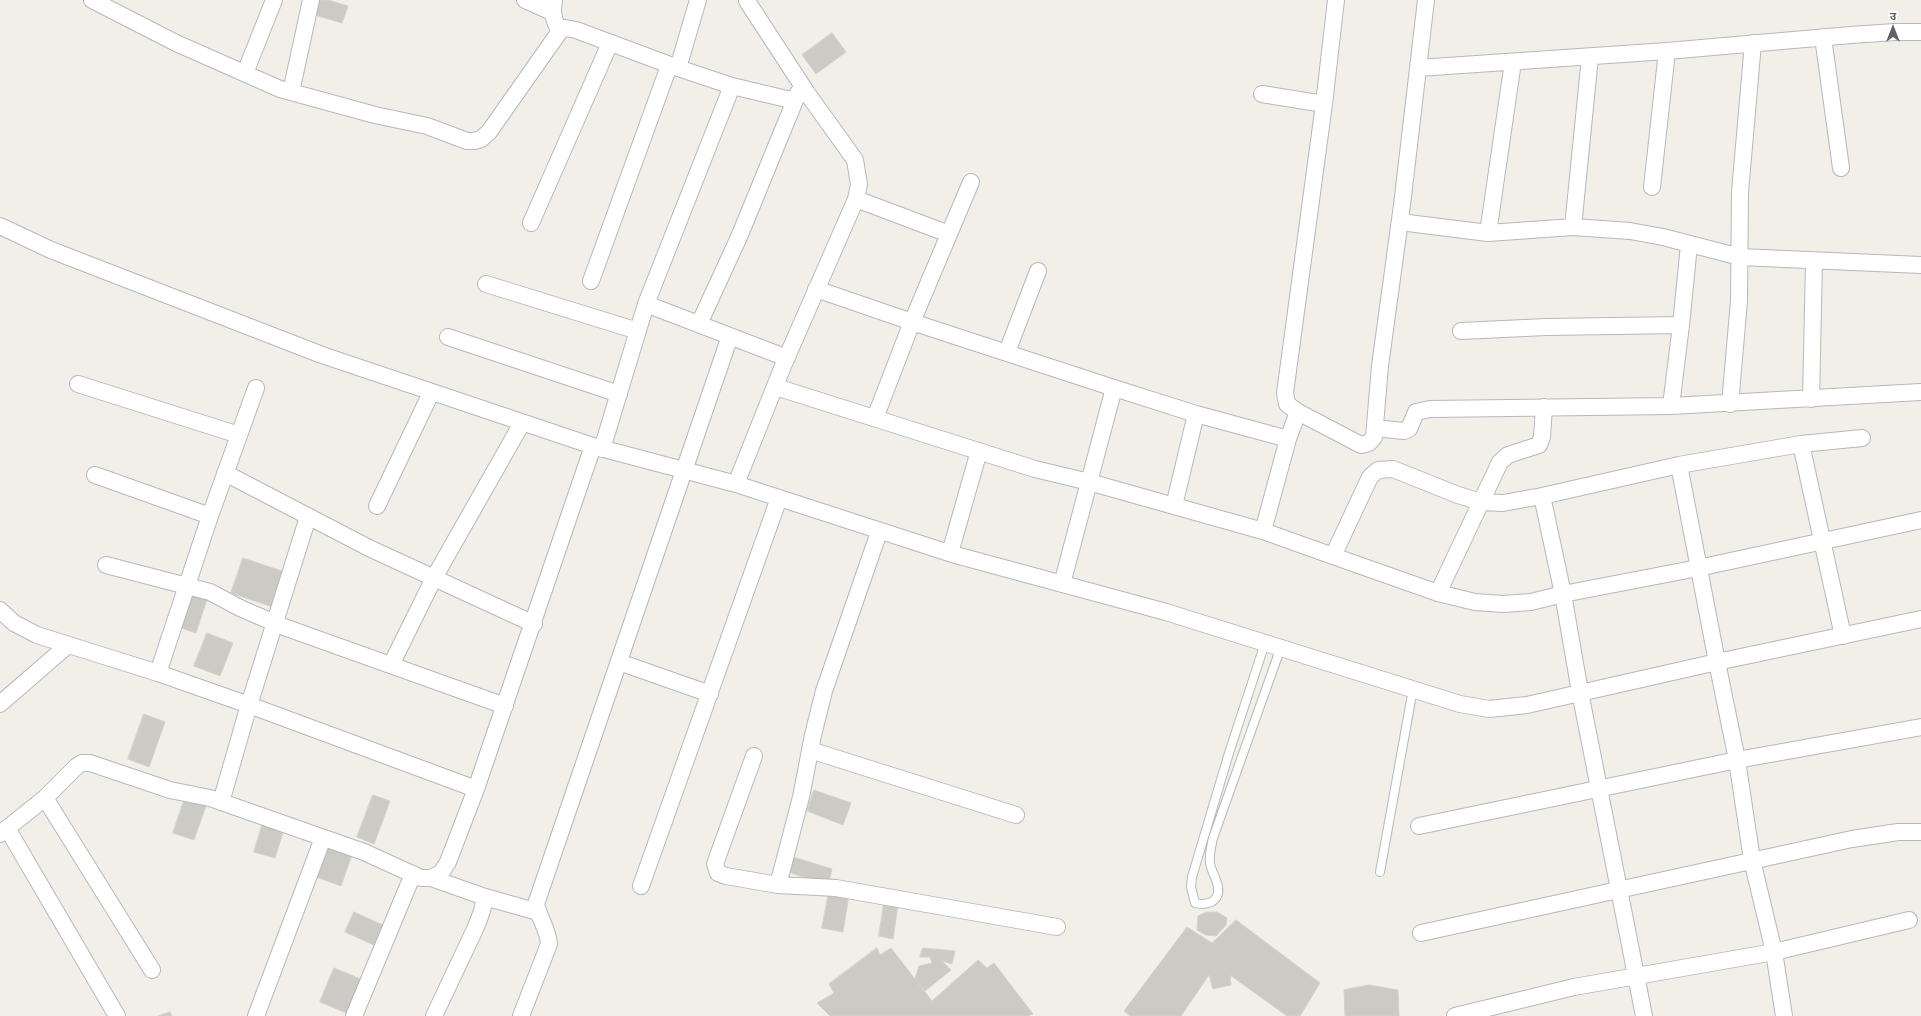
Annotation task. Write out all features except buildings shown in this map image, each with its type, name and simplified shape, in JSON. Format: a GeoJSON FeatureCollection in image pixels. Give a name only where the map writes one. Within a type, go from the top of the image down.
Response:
{"type":"FeatureCollection","features":[{"type":"Feature","properties":{"kind":"street"},"geometry":{"type":"LineString","coordinates":[[92,0],[176,43],[291,92],[375,115],[427,126],[458,139],[474,141],[489,132],[560,31],[565,28],[576,30],[674,67],[732,86],[795,102]]}},
{"type":"Feature","properties":{"kind":"street"},"geometry":{"type":"LineString","coordinates":[[245,73],[274,0]]}},
{"type":"Feature","properties":{"kind":"street"},"geometry":{"type":"LineString","coordinates":[[291,92],[311,0]]}},
{"type":"Feature","properties":{"kind":"street"},"geometry":{"type":"LineString","coordinates":[[525,0],[553,6],[553,20],[560,31]]}},
{"type":"Feature","properties":{"kind":"street"},"geometry":{"type":"LineString","coordinates":[[591,281],[674,67],[698,0]]}},
{"type":"Feature","properties":{"kind":"street"},"geometry":{"type":"LineString","coordinates":[[1336,0],[1324,104],[1285,393],[1287,404],[1298,412],[1361,445],[1369,443],[1374,437],[1380,366],[1400,222],[1426,0]]}},
{"type":"Feature","properties":{"kind":"street"},"geometry":{"type":"LineString","coordinates":[[736,484],[816,289],[856,199],[859,184],[855,160],[802,85],[747,1]]}},
{"type":"Feature","properties":{"kind":"street"},"geometry":{"type":"LineString","coordinates":[[1418,68],[1590,57],[1894,32],[1921,32]]}},
{"type":"Feature","properties":{"kind":"street"},"geometry":{"type":"LineString","coordinates":[[1823,38],[1841,168]]}},
{"type":"Feature","properties":{"kind":"street"},"geometry":{"type":"LineString","coordinates":[[531,223],[610,43]]}},
{"type":"Feature","properties":{"kind":"street"},"geometry":{"type":"LineString","coordinates":[[1730,404],[1739,300],[1740,192],[1753,43]]}},
{"type":"Feature","properties":{"kind":"street"},"geometry":{"type":"LineString","coordinates":[[1652,187],[1667,51]]}},
{"type":"Feature","properties":{"kind":"street"},"geometry":{"type":"LineString","coordinates":[[1572,227],[1590,57]]}},
{"type":"Feature","properties":{"kind":"street"},"geometry":{"type":"LineString","coordinates":[[1488,233],[1512,62]]}},
{"type":"Feature","properties":{"kind":"street"},"geometry":{"type":"LineString","coordinates":[[699,324],[739,236],[802,85]]}},
{"type":"Feature","properties":{"kind":"street"},"geometry":{"type":"LineString","coordinates":[[432,878],[441,873],[448,862],[476,789],[534,624],[619,394],[646,304],[732,86]]}},
{"type":"Feature","properties":{"kind":"street"},"geometry":{"type":"LineString","coordinates":[[1262,94],[1324,104]]}},
{"type":"Feature","properties":{"kind":"street"},"geometry":{"type":"LineString","coordinates":[[875,418],[912,322],[971,182]]}},
{"type":"Feature","properties":{"kind":"street"},"geometry":{"type":"LineString","coordinates":[[856,199],[949,234]]}},
{"type":"Feature","properties":{"kind":"street"},"geometry":{"type":"LineString","coordinates":[[1400,222],[1488,233],[1572,227],[1630,231],[1662,237],[1688,245],[1740,257],[1814,262],[1921,265]]}},
{"type":"Feature","properties":{"kind":"street"},"geometry":{"type":"LineString","coordinates":[[0,226],[51,250],[315,352],[431,393],[598,448],[736,484],[879,532],[1166,612],[1460,704],[1489,709],[1527,705],[1717,662],[1921,619]]}},
{"type":"Feature","properties":{"kind":"street"},"geometry":{"type":"LineString","coordinates":[[1671,406],[1681,325],[1688,245]]}},
{"type":"Feature","properties":{"kind":"street"},"geometry":{"type":"LineString","coordinates":[[1811,399],[1814,262]]}},
{"type":"Feature","properties":{"kind":"street"},"geometry":{"type":"LineString","coordinates":[[1007,352],[1038,271]]}},
{"type":"Feature","properties":{"kind":"street"},"geometry":{"type":"LineString","coordinates":[[486,284],[638,332]]}},
{"type":"Feature","properties":{"kind":"street"},"geometry":{"type":"LineString","coordinates":[[816,289],[1114,388],[1196,414],[1288,439]]}},
{"type":"Feature","properties":{"kind":"street"},"geometry":{"type":"LineString","coordinates":[[646,304],[787,358]]}},
{"type":"Feature","properties":{"kind":"street"},"geometry":{"type":"LineString","coordinates":[[1461,331],[1546,327],[1681,325]]}},
{"type":"Feature","properties":{"kind":"street"},"geometry":{"type":"LineString","coordinates":[[521,1016],[549,944],[548,934],[536,904],[730,336]]}},
{"type":"Feature","properties":{"kind":"street"},"geometry":{"type":"LineString","coordinates":[[448,337],[619,394]]}},
{"type":"Feature","properties":{"kind":"street"},"geometry":{"type":"LineString","coordinates":[[78,384],[239,435]]}},
{"type":"Feature","properties":{"kind":"street"},"geometry":{"type":"LineString","coordinates":[[776,387],[1035,469],[1089,482],[1263,531],[1438,593],[1475,602],[1503,604],[1531,602],[1563,594],[1698,568],[1921,520]]}},
{"type":"Feature","properties":{"kind":"street"},"geometry":{"type":"LineString","coordinates":[[158,673],[210,516],[256,388]]}},
{"type":"Feature","properties":{"kind":"street"},"geometry":{"type":"LineString","coordinates":[[1062,584],[1114,388]]}},
{"type":"Feature","properties":{"kind":"street"},"geometry":{"type":"LineString","coordinates":[[1375,428],[1404,431],[1409,429],[1416,412],[1425,409],[1730,404],[1921,392]]}},
{"type":"Feature","properties":{"kind":"street"},"geometry":{"type":"LineString","coordinates":[[377,506],[431,393]]}},
{"type":"Feature","properties":{"kind":"street"},"geometry":{"type":"LineString","coordinates":[[1438,593],[1500,462],[1508,455],[1539,445],[1542,437],[1544,407]]}},
{"type":"Feature","properties":{"kind":"street"},"geometry":{"type":"LineString","coordinates":[[1263,531],[1288,439],[1298,412]]}},
{"type":"Feature","properties":{"kind":"street"},"geometry":{"type":"LineString","coordinates":[[1174,506],[1196,414]]}},
{"type":"Feature","properties":{"kind":"street"},"geometry":{"type":"LineString","coordinates":[[391,665],[434,578],[522,423]]}},
{"type":"Feature","properties":{"kind":"street"},"geometry":{"type":"LineString","coordinates":[[1333,556],[1370,477],[1378,470],[1393,469],[1458,495],[1481,502],[1503,503],[1542,496],[1679,465],[1801,444],[1862,438]]}},
{"type":"Feature","properties":{"kind":"street"},"geometry":{"type":"LineString","coordinates":[[1801,444],[1844,636]]}},
{"type":"Feature","properties":{"kind":"street"},"geometry":{"type":"LineString","coordinates":[[950,553],[979,451]]}},
{"type":"Feature","properties":{"kind":"street"},"geometry":{"type":"LineString","coordinates":[[1679,465],[1698,568],[1737,760],[1752,860],[1774,952],[1784,1016]]}},
{"type":"Feature","properties":{"kind":"street"},"geometry":{"type":"LineString","coordinates":[[225,473],[369,548],[534,624]]}},
{"type":"Feature","properties":{"kind":"street"},"geometry":{"type":"LineString","coordinates":[[95,475],[210,516]]}},
{"type":"Feature","properties":{"kind":"street"},"geometry":{"type":"LineString","coordinates":[[1542,496],[1563,594],[1618,890],[1644,1016]]}},
{"type":"Feature","properties":{"kind":"street"},"geometry":{"type":"LineString","coordinates":[[641,886],[780,498]]}},
{"type":"Feature","properties":{"kind":"street"},"geometry":{"type":"LineString","coordinates":[[221,802],[249,705],[308,517]]}},
{"type":"Feature","properties":{"kind":"street"},"geometry":{"type":"LineString","coordinates":[[778,885],[801,797],[824,691],[879,532]]}},
{"type":"Feature","properties":{"kind":"street"},"geometry":{"type":"LineString","coordinates":[[106,565],[187,584],[210,592],[240,608],[275,623],[505,706]]}},
{"type":"Feature","properties":{"kind":"street"},"geometry":{"type":"LineString","coordinates":[[0,610],[20,626],[37,635],[158,673],[476,789]]}},
{"type":"Feature","properties":{"kind":"street"},"geometry":{"type":"LineString","coordinates":[[0,704],[68,645]]}},
{"type":"Feature","properties":{"kind":"street"},"geometry":{"type":"LineString","coordinates":[[619,662],[710,694]]}},
{"type":"Feature","properties":{"kind":"street"},"geometry":{"type":"LineString","coordinates":[[1419,826],[1599,790],[1737,760],[1921,727]]}},
{"type":"Feature","properties":{"kind":"street"},"geometry":{"type":"LineString","coordinates":[[810,750],[1016,815]]}},
{"type":"Feature","properties":{"kind":"street"},"geometry":{"type":"LineString","coordinates":[[754,756],[715,864],[718,873],[726,876],[778,885],[836,888],[1057,927]]}},
{"type":"Feature","properties":{"kind":"street"},"geometry":{"type":"LineString","coordinates":[[117,1016],[4,831],[45,798],[77,766],[82,763],[90,763],[170,790],[210,798],[364,852],[421,878],[432,878],[485,897],[538,912]]}},
{"type":"Feature","properties":{"kind":"street"},"geometry":{"type":"LineString","coordinates":[[45,798],[152,970]]}},
{"type":"Feature","properties":{"kind":"street"},"geometry":{"type":"LineString","coordinates":[[1421,932],[1852,839],[1898,832],[1921,832]]}},
{"type":"Feature","properties":{"kind":"street"},"geometry":{"type":"LineString","coordinates":[[256,1016],[323,838]]}},
{"type":"Feature","properties":{"kind":"street"},"geometry":{"type":"LineString","coordinates":[[354,1016],[413,874]]}},
{"type":"Feature","properties":{"kind":"street"},"geometry":{"type":"LineString","coordinates":[[434,1016],[480,916],[485,897]]}},
{"type":"Feature","properties":{"kind":"street"},"geometry":{"type":"LineString","coordinates":[[1455,1016],[1574,987],[1774,952],[1909,920]]}},
{"type":"Feature","properties":{"kind":"lane"},"geometry":{"type":"LineString","coordinates":[[1265,643],[1226,761],[1192,877],[1191,887],[1195,903],[1204,905],[1212,901],[1218,894],[1218,886],[1211,865],[1210,856],[1213,838],[1281,647]]}},
{"type":"Feature","properties":{"kind":"lane"},"geometry":{"type":"LineString","coordinates":[[1380,872],[1413,689]]}}]}
